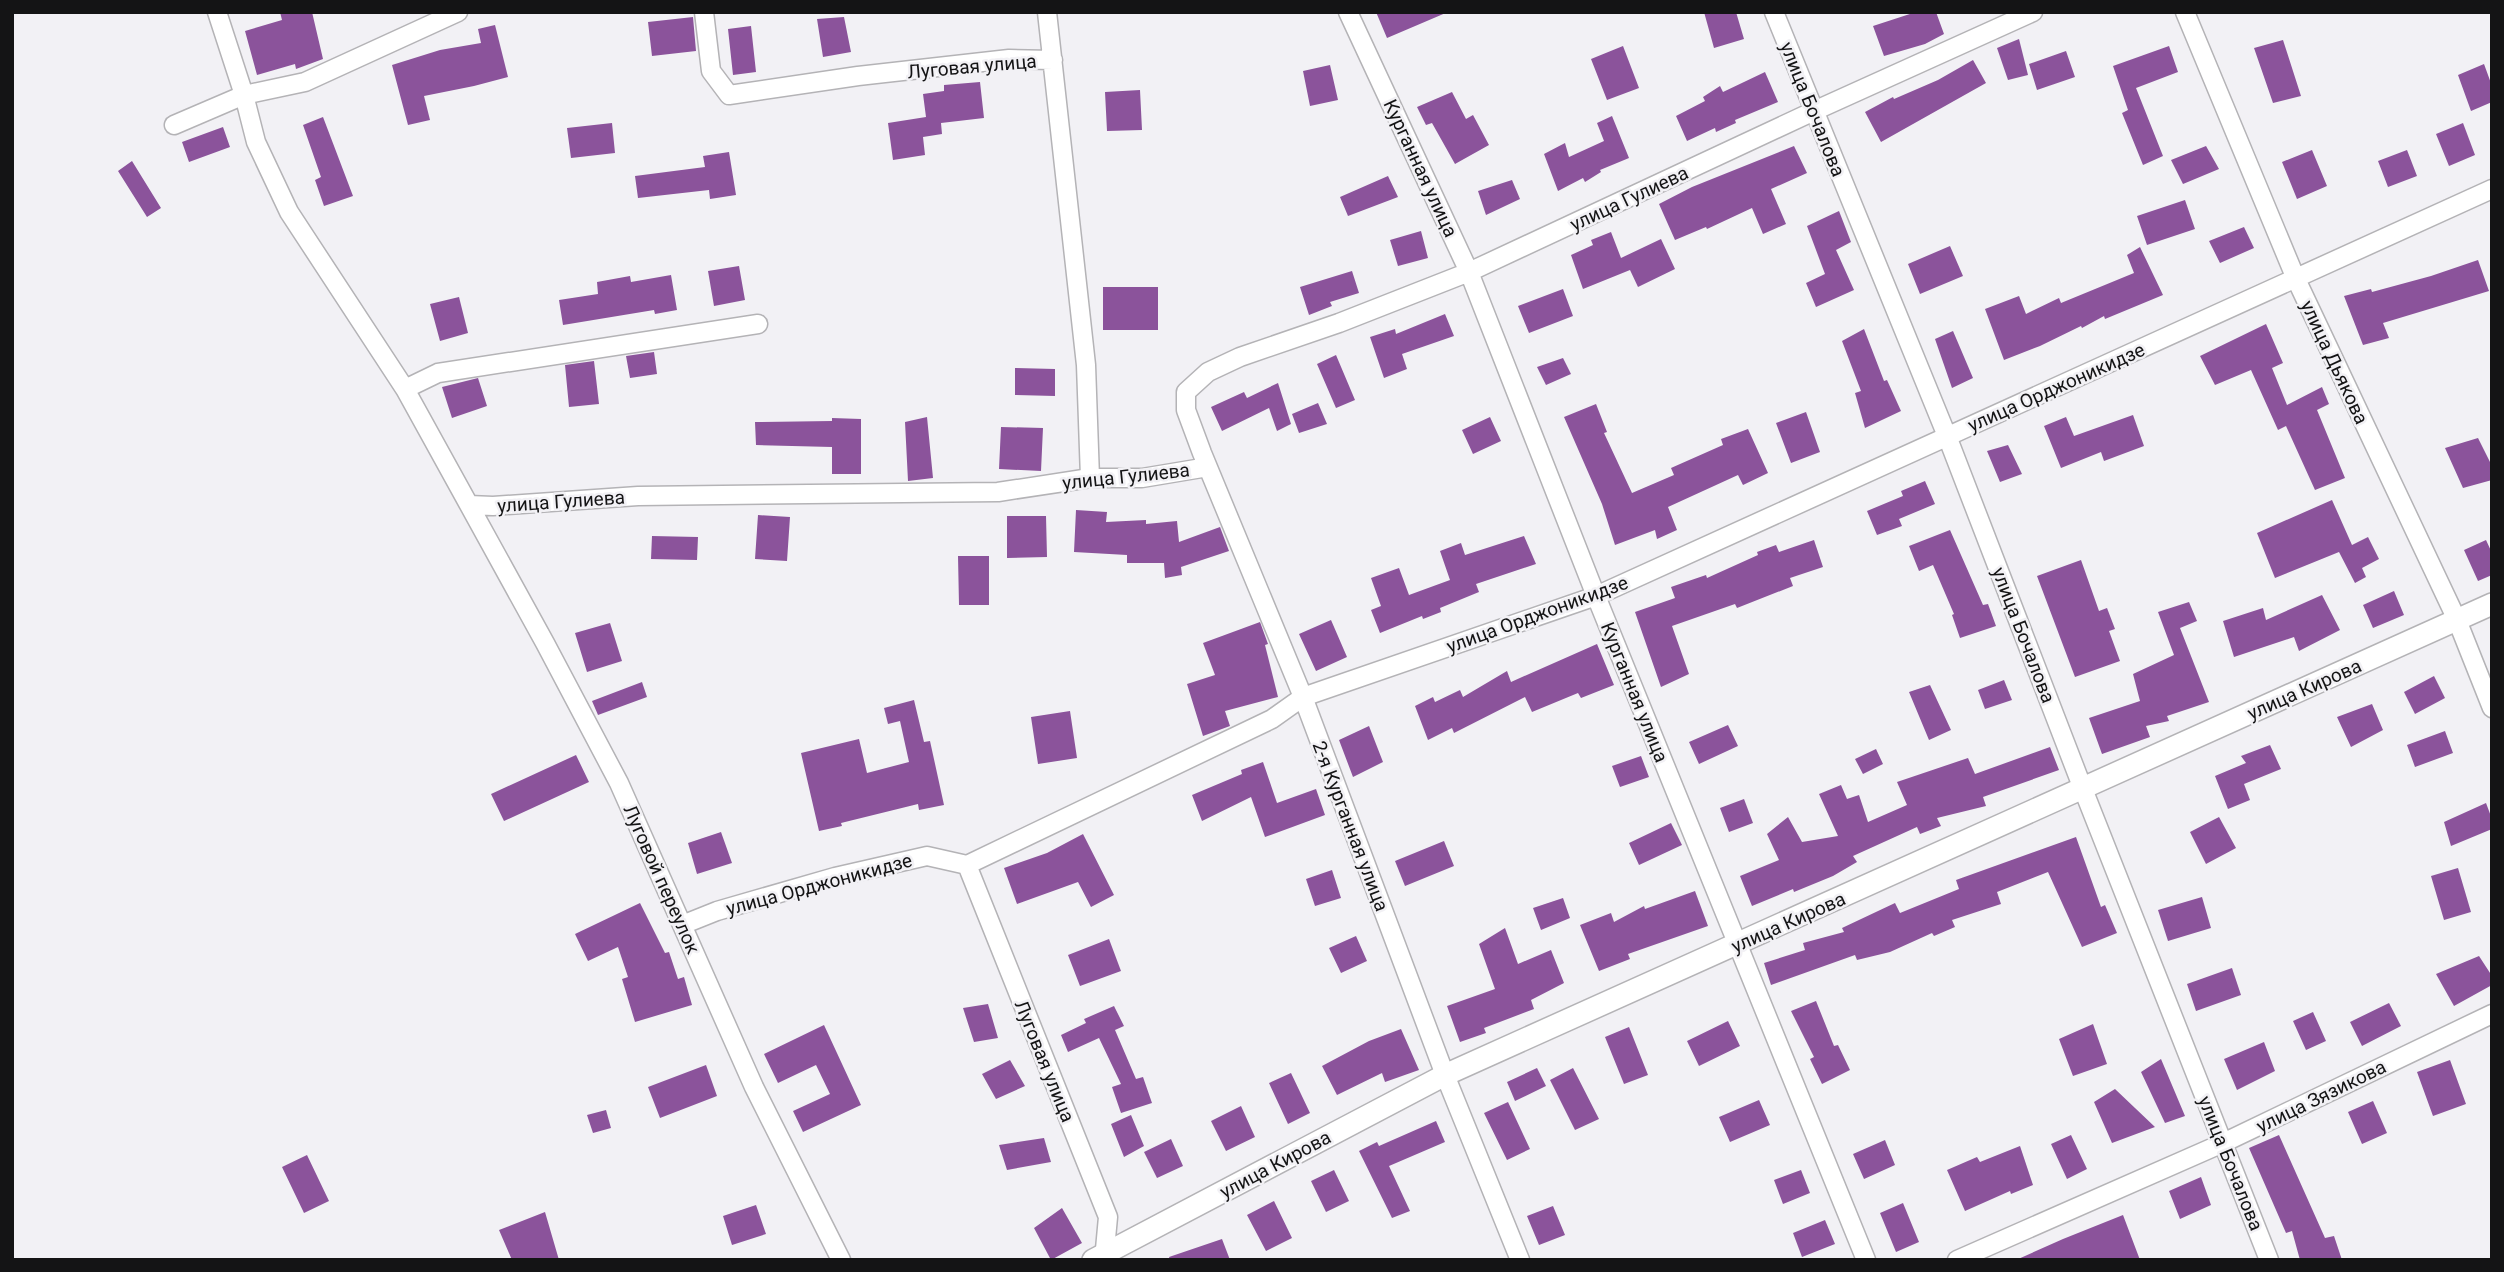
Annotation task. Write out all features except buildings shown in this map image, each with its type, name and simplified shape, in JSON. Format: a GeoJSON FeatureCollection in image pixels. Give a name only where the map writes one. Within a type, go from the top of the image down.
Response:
{"type":"FeatureCollection","features":[{"type":"Feature","properties":{"kind":"street","name":"улица Гулиева"},"geometry":{"type":"LineString","coordinates":[[218,12],[256,142],[289,212],[405,389],[469,505],[493,506],[638,496],[998,492],[1090,478],[1142,478],[1208,467]]}},
{"type":"Feature","properties":{"kind":"street"},"geometry":{"type":"LineString","coordinates":[[174,125],[244,95],[305,82],[458,12]]}},
{"type":"Feature","properties":{"kind":"street","name":"Луговая улица"},"geometry":{"type":"LineString","coordinates":[[704,12],[711,71],[729,95],[858,76],[1009,59],[1053,60],[1086,365],[1090,478]]}},
{"type":"Feature","properties":{"kind":"street"},"geometry":{"type":"LineString","coordinates":[[1047,12],[1053,60]]}},
{"type":"Feature","properties":{"kind":"street","name":"Курганная улица"},"geometry":{"type":"LineString","coordinates":[[1348,12],[1469,272],[1596,596],[1866,1260]]}},
{"type":"Feature","properties":{"kind":"street","name":"улица Бочалова"},"geometry":{"type":"LineString","coordinates":[[1774,12],[1947,436],[2269,1260]]}},
{"type":"Feature","properties":{"kind":"street","name":"улица Гулиева"},"geometry":{"type":"LineString","coordinates":[[1186,392],[1208,372],[1240,357],[1339,323],[1469,272],[2033,12]]}},
{"type":"Feature","properties":{"kind":"street","name":"улица Дьякова"},"geometry":{"type":"LineString","coordinates":[[2185,12],[2296,278],[2456,620],[2492,708]]}},
{"type":"Feature","properties":{"kind":"street","name":"улица Орджоникидзе"},"geometry":{"type":"LineString","coordinates":[[682,925],[717,911],[835,877],[927,856],[967,865],[1272,719],[1303,697],[1596,596],[2492,189]]}},
{"type":"Feature","properties":{"kind":"street"},"geometry":{"type":"LineString","coordinates":[[405,389],[438,373],[758,324]]}},
{"type":"Feature","properties":{"kind":"street","name":"2-я Курганная улица"},"geometry":{"type":"LineString","coordinates":[[1186,392],[1186,410],[1303,697],[1445,1075],[1520,1260]]}},
{"type":"Feature","properties":{"kind":"street","name":"Луговой переулок"},"geometry":{"type":"LineString","coordinates":[[469,505],[619,783],[754,1087],[841,1260]]}},
{"type":"Feature","properties":{"kind":"street","name":"улица Кирова"},"geometry":{"type":"LineString","coordinates":[[1100,1258],[1445,1075],[2492,604]]}},
{"type":"Feature","properties":{"kind":"street","name":"Луговая улица"},"geometry":{"type":"LineString","coordinates":[[967,865],[1108,1217],[1100,1258]]}},
{"type":"Feature","properties":{"kind":"street","name":"улица Зязикова"},"geometry":{"type":"LineString","coordinates":[[1957,1260],[2223,1143],[2492,1014]]}}]}
